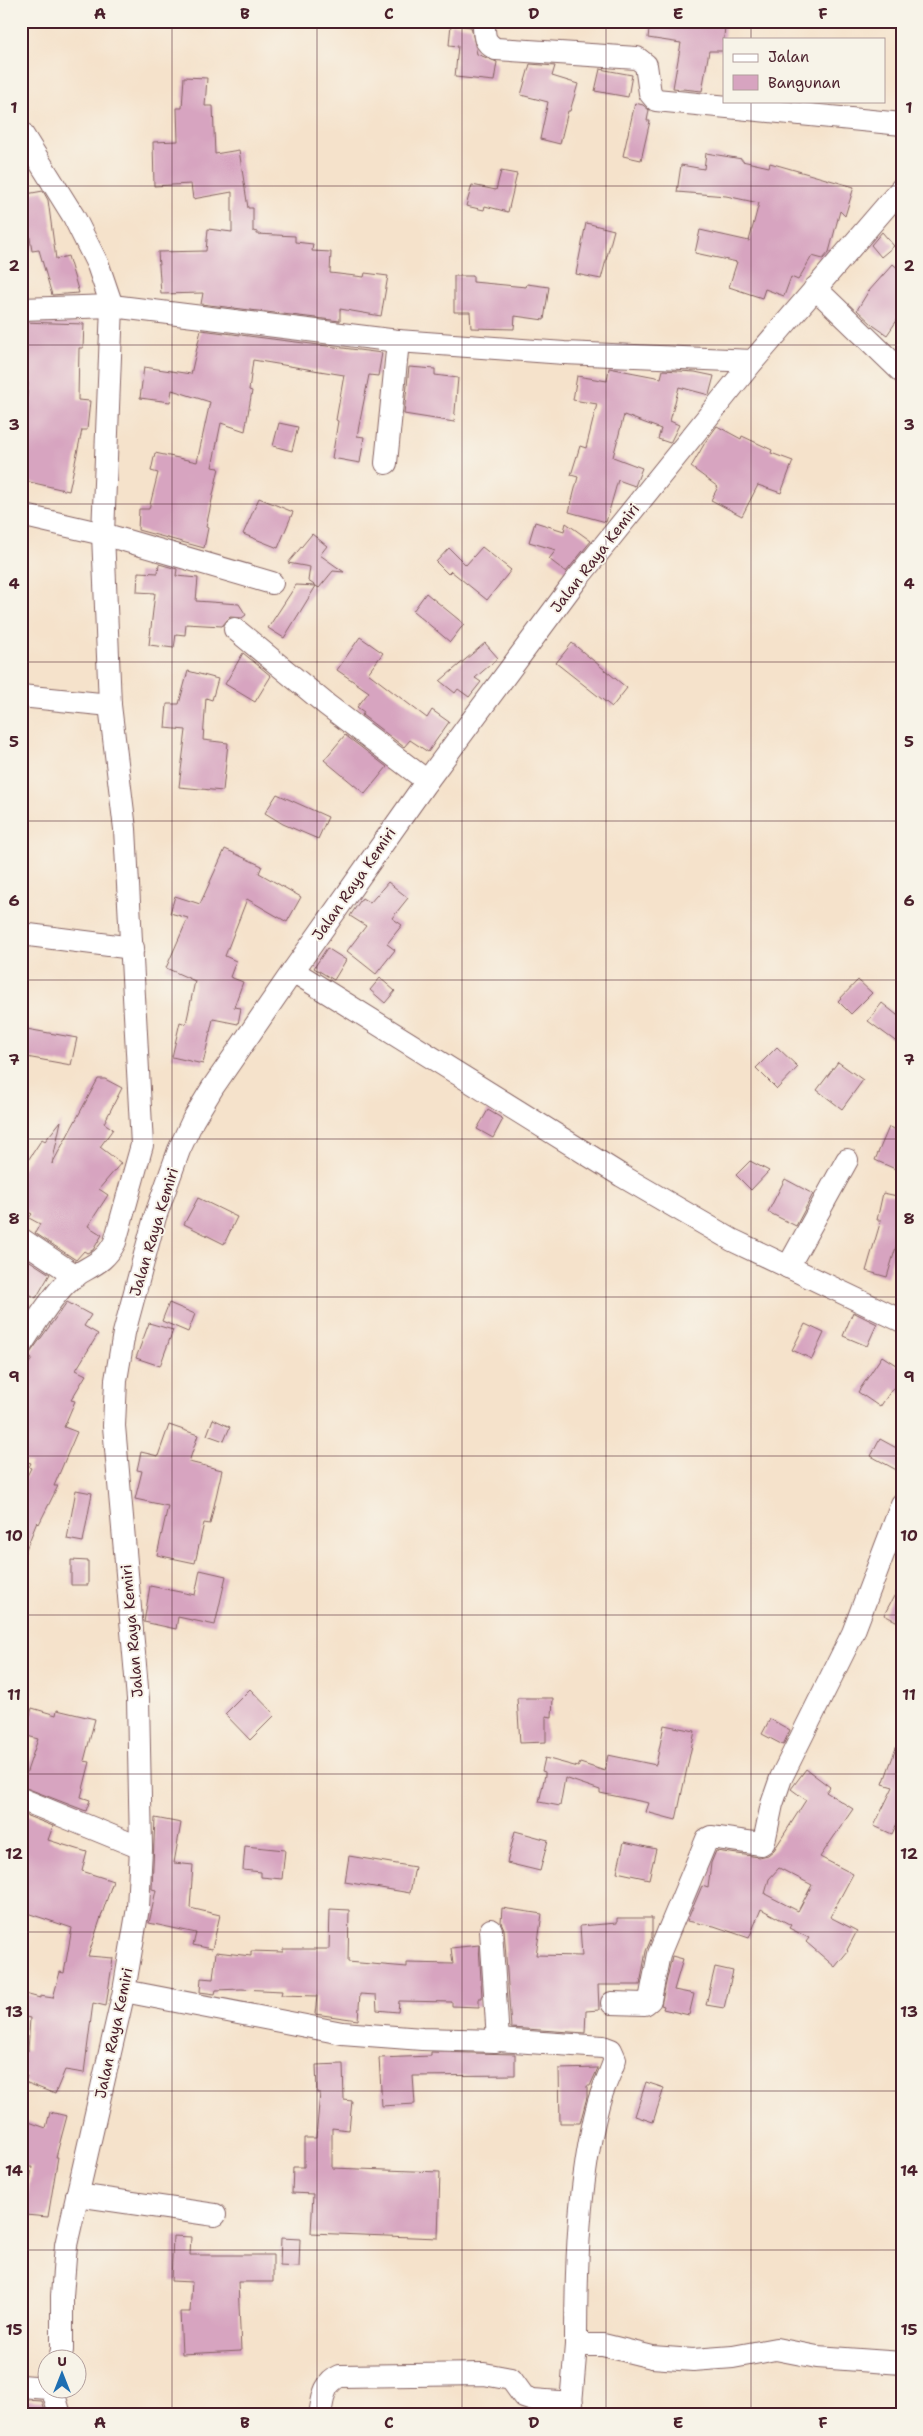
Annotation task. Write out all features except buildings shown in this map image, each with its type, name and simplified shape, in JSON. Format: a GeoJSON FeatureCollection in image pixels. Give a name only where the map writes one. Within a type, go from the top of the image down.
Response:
{"type":"FeatureCollection","features":[{"type":"Feature","properties":{"kind":"street"},"geometry":{"type":"LineString","coordinates":[[484,21],[484,39],[488,45],[496,49],[638,58],[646,65],[650,93],[656,100],[902,124]]}},
{"type":"Feature","properties":{"kind":"street"},"geometry":{"type":"LineString","coordinates":[[21,132],[74,217],[98,265],[112,306],[103,534],[110,705],[125,829],[133,948],[158,1147],[112,1248],[100,1263],[76,1276],[65,1285],[21,1345]]}},
{"type":"Feature","properties":{"kind":"street","name":"Jalan Raya Kemiri"},"geometry":{"type":"LineString","coordinates":[[62,2348],[62,2296],[66,2245],[124,1991],[138,1908],[141,1848],[138,1699],[114,1426],[116,1380],[124,1332],[155,1217],[158,1147],[213,1087],[427,782],[576,579],[753,362],[902,188]]}},
{"type":"Feature","properties":{"kind":"street"},"geometry":{"type":"LineString","coordinates":[[815,288],[902,372]]}},
{"type":"Feature","properties":{"kind":"street"},"geometry":{"type":"LineString","coordinates":[[21,309],[112,306],[398,342],[564,353],[753,362]]}},
{"type":"Feature","properties":{"kind":"street"},"geometry":{"type":"LineString","coordinates":[[386,463],[398,342]]}},
{"type":"Feature","properties":{"kind":"street"},"geometry":{"type":"LineString","coordinates":[[21,515],[103,534],[272,583]]}},
{"type":"Feature","properties":{"kind":"street"},"geometry":{"type":"LineString","coordinates":[[235,629],[327,705],[427,782]]}},
{"type":"Feature","properties":{"kind":"street"},"geometry":{"type":"LineString","coordinates":[[21,696],[110,705]]}},
{"type":"Feature","properties":{"kind":"street"},"geometry":{"type":"LineString","coordinates":[[21,934],[133,948]]}},
{"type":"Feature","properties":{"kind":"street"},"geometry":{"type":"LineString","coordinates":[[293,971],[622,1176],[732,1240],[902,1321]]}},
{"type":"Feature","properties":{"kind":"street"},"geometry":{"type":"LineString","coordinates":[[788,1266],[846,1160]]}},
{"type":"Feature","properties":{"kind":"street"},"geometry":{"type":"LineString","coordinates":[[21,1239],[76,1276]]}},
{"type":"Feature","properties":{"kind":"street"},"geometry":{"type":"LineString","coordinates":[[612,2003],[645,2004],[650,2000],[659,1954],[707,1839],[711,1837],[761,1844],[764,1842],[781,1778],[853,1633],[902,1504]]}},
{"type":"Feature","properties":{"kind":"street"},"geometry":{"type":"LineString","coordinates":[[21,1799],[141,1848]]}},
{"type":"Feature","properties":{"kind":"street"},"geometry":{"type":"LineString","coordinates":[[490,1930],[498,2040]]}},
{"type":"Feature","properties":{"kind":"street"},"geometry":{"type":"LineString","coordinates":[[124,1991],[342,2033],[422,2039],[498,2040],[603,2047],[611,2050],[615,2059],[598,2104],[590,2138],[576,2286],[576,2346],[571,2409],[524,2397],[510,2379],[484,2374],[340,2376],[333,2379],[326,2386],[320,2415]]}},
{"type":"Feature","properties":{"kind":"street"},"geometry":{"type":"LineString","coordinates":[[76,2195],[215,2215]]}},
{"type":"Feature","properties":{"kind":"street"},"geometry":{"type":"LineString","coordinates":[[576,2346],[603,2345],[652,2357],[693,2360],[734,2357],[776,2349],[817,2357],[902,2364]]}},
{"type":"Feature","properties":{"kind":"street"},"geometry":{"type":"LineString","coordinates":[[21,2386],[38,2387]]}},
{"type":"Feature","properties":{"kind":"street"},"geometry":{"type":"LineString","coordinates":[[55,2398],[60,2415]]}}]}
